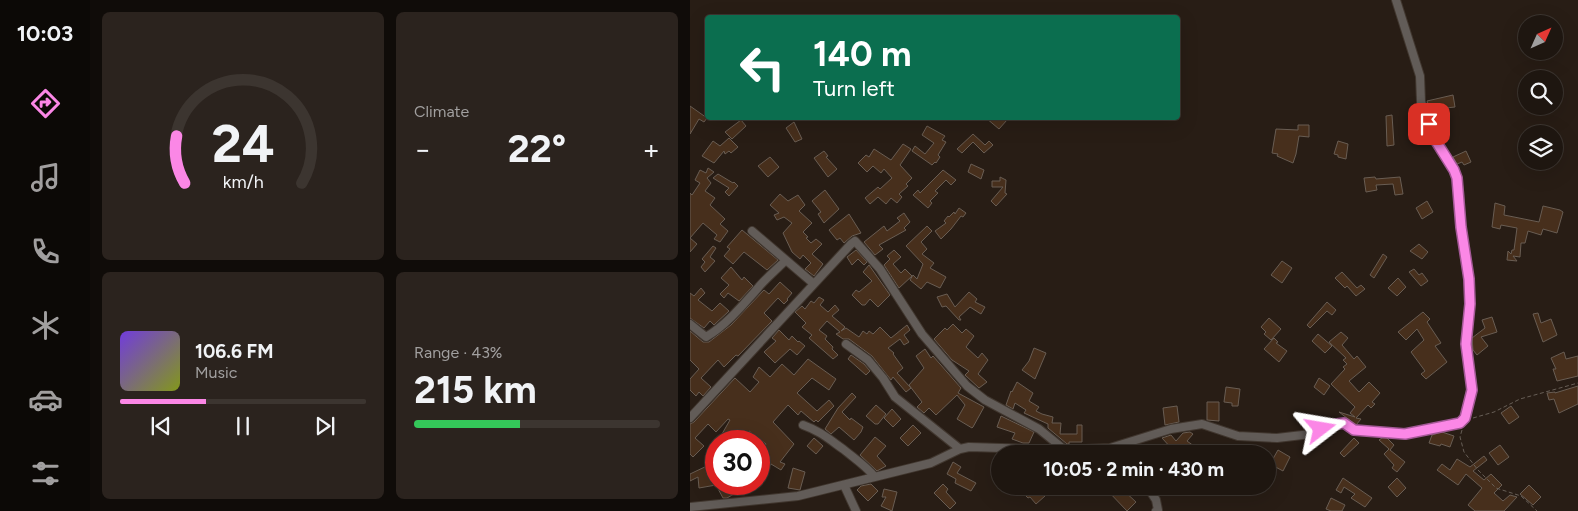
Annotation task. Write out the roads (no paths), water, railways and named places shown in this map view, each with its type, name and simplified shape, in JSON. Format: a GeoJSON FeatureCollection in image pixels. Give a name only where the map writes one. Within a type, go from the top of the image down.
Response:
{"type":"FeatureCollection","features":[{"type":"Feature","properties":{"kind":"street"},"geometry":{"type":"LineString","coordinates":[[1129,445],[1171,429],[1202,424],[1238,436],[1276,438],[1311,434],[1330,425],[1344,423],[1354,430],[1405,434],[1460,423],[1464,420],[1472,384],[1466,344],[1470,304],[1469,279],[1461,227],[1459,189],[1454,170],[1434,138],[1433,129],[1429,124],[1421,102],[1420,76],[1396,0]]}},
{"type":"Feature","properties":{"kind":"street"},"geometry":{"type":"LineString","coordinates":[[752,231],[814,284]]}},
{"type":"Feature","properties":{"kind":"street"},"geometry":{"type":"LineString","coordinates":[[690,418],[850,244],[855,241],[880,269],[922,334],[968,386],[984,400],[1039,428],[1058,445]]}},
{"type":"Feature","properties":{"kind":"street"},"geometry":{"type":"LineString","coordinates":[[690,324],[706,337],[714,332],[734,315],[760,284],[786,260]]}},
{"type":"Feature","properties":{"kind":"street"},"geometry":{"type":"LineString","coordinates":[[846,344],[868,360],[896,397],[960,449]]}},
{"type":"Feature","properties":{"kind":"street"},"geometry":{"type":"LineString","coordinates":[[803,425],[832,440],[869,469],[876,477]]}},
{"type":"Feature","properties":{"kind":"street"},"geometry":{"type":"LineString","coordinates":[[690,507],[798,496],[931,463],[960,449],[969,447],[991,448]]}},
{"type":"Feature","properties":{"kind":"street"},"geometry":{"type":"LineString","coordinates":[[844,484],[856,511]]}},
{"type":"Feature","properties":{"kind":"street"},"geometry":{"type":"LineString","coordinates":[[1153,495],[1158,510],[1156,511]]}}]}
